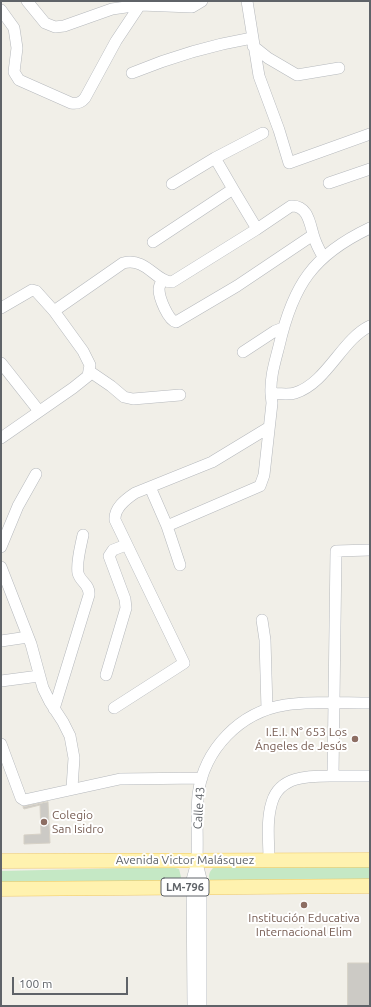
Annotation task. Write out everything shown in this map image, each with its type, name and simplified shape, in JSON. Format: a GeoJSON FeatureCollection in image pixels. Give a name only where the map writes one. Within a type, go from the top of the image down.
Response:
{"type":"FeatureCollection","features":[{"type":"Feature","properties":{"kind":"main road","name":"Avenida Victor Malásquez"},"geometry":{"type":"LineString","coordinates":[[1,861],[370,860]]}},
{"type":"Feature","properties":{"kind":"main road","name":"LM-796"},"geometry":{"type":"LineString","coordinates":[[1,889],[370,886]]}},
{"type":"Feature","properties":{"kind":"street"},"geometry":{"type":"LineString","coordinates":[[27,1],[45,23],[55,27],[64,26],[112,9],[140,6],[192,7],[202,1]]}},
{"type":"Feature","properties":{"kind":"street"},"geometry":{"type":"LineString","coordinates":[[247,1],[259,76],[279,130],[289,164],[370,134]]}},
{"type":"Feature","properties":{"kind":"street"},"geometry":{"type":"LineString","coordinates":[[1,10],[14,28],[17,48],[14,72],[19,80],[75,104],[79,103],[85,98],[116,41],[140,6]]}},
{"type":"Feature","properties":{"kind":"street"},"geometry":{"type":"LineString","coordinates":[[132,73],[165,60],[225,42],[253,42],[268,58],[297,75],[339,68]]}},
{"type":"Feature","properties":{"kind":"street"},"geometry":{"type":"LineString","coordinates":[[172,184],[215,158],[263,133]]}},
{"type":"Feature","properties":{"kind":"street"},"geometry":{"type":"LineString","coordinates":[[215,158],[257,229]]}},
{"type":"Feature","properties":{"kind":"street"},"geometry":{"type":"LineString","coordinates":[[329,184],[370,169]]}},
{"type":"Feature","properties":{"kind":"street"},"geometry":{"type":"LineString","coordinates":[[153,242],[233,189]]}},
{"type":"Feature","properties":{"kind":"street"},"geometry":{"type":"LineString","coordinates":[[54,311],[123,263],[133,262],[141,265],[156,274],[162,280],[172,282],[257,229],[289,207],[294,206],[301,209],[307,215],[311,223],[313,235],[324,257]]}},
{"type":"Feature","properties":{"kind":"street"},"geometry":{"type":"LineString","coordinates":[[167,526],[260,486],[264,475],[268,428],[272,403],[271,376],[283,328],[293,301],[304,280],[324,257],[345,241],[370,228]]}},
{"type":"Feature","properties":{"kind":"street"},"geometry":{"type":"LineString","coordinates":[[162,280],[159,288],[161,300],[172,320],[176,322],[244,282],[313,235]]}},
{"type":"Feature","properties":{"kind":"street"},"geometry":{"type":"LineString","coordinates":[[1,308],[34,290],[54,311],[83,351],[90,365],[88,376],[1,438]]}},
{"type":"Feature","properties":{"kind":"street"},"geometry":{"type":"LineString","coordinates":[[271,394],[295,393],[315,383],[360,332],[370,326]]}},
{"type":"Feature","properties":{"kind":"street"},"geometry":{"type":"LineString","coordinates":[[243,352],[275,331],[283,328]]}},
{"type":"Feature","properties":{"kind":"street"},"geometry":{"type":"LineString","coordinates":[[1,363],[39,411]]}},
{"type":"Feature","properties":{"kind":"street"},"geometry":{"type":"LineString","coordinates":[[89,371],[124,397],[133,399],[180,395]]}},
{"type":"Feature","properties":{"kind":"street"},"geometry":{"type":"LineString","coordinates":[[114,708],[184,663],[126,545],[115,520],[117,511],[127,498],[140,490],[212,462],[268,428]]}},
{"type":"Feature","properties":{"kind":"street"},"geometry":{"type":"LineString","coordinates":[[1,547],[18,506],[36,474]]}},
{"type":"Feature","properties":{"kind":"street"},"geometry":{"type":"LineString","coordinates":[[150,487],[167,526],[180,565]]}},
{"type":"Feature","properties":{"kind":"street"},"geometry":{"type":"LineString","coordinates":[[54,708],[89,594],[89,587],[80,578],[78,571],[83,535]]}},
{"type":"Feature","properties":{"kind":"street"},"geometry":{"type":"LineString","coordinates":[[106,675],[126,611],[126,605],[109,556],[113,550],[126,545]]}},
{"type":"Feature","properties":{"kind":"street"},"geometry":{"type":"LineString","coordinates":[[333,776],[336,551],[370,550]]}},
{"type":"Feature","properties":{"kind":"street"},"geometry":{"type":"LineString","coordinates":[[1,567],[28,637],[46,695],[63,722],[72,742],[74,763],[72,788]]}},
{"type":"Feature","properties":{"kind":"street"},"geometry":{"type":"LineString","coordinates":[[262,620],[265,640],[267,709]]}},
{"type":"Feature","properties":{"kind":"street"},"geometry":{"type":"LineString","coordinates":[[1,641],[28,637]]}},
{"type":"Feature","properties":{"kind":"street"},"geometry":{"type":"LineString","coordinates":[[1,681],[39,676]]}},
{"type":"Feature","properties":{"kind":"street","name":"Calle 43"},"geometry":{"type":"LineString","coordinates":[[197,887],[192,880],[196,860],[198,803],[202,778],[212,755],[227,734],[246,720],[267,709],[296,704],[370,703]]}},
{"type":"Feature","properties":{"kind":"street"},"geometry":{"type":"LineString","coordinates":[[1,744],[22,799],[120,778],[202,778]]}},
{"type":"Feature","properties":{"kind":"street"},"geometry":{"type":"LineString","coordinates":[[269,860],[270,812],[272,802],[278,790],[290,781],[302,777],[370,776]]}},
{"type":"Feature","properties":{"kind":"street"},"geometry":{"type":"LineString","coordinates":[[193,1006],[197,887]]}},
{"type":"Feature","properties":{"kind":"street"},"geometry":{"type":"LineString","coordinates":[[197,887],[201,1006]]}},
{"type":"Feature","properties":{"kind":"green space"},"geometry":{"type":"Polygon","coordinates":[[[370,865],[370,883],[210,881],[209,877],[210,872],[214,867],[370,865]]]}},
{"type":"Feature","properties":{"kind":"green space"},"geometry":{"type":"Polygon","coordinates":[[[172,867],[179,869],[181,877],[179,882],[1,885],[1,871],[172,867]]]}},
{"type":"Feature","properties":{"kind":"building","name":"Colegio San Isidro"},"geometry":{"type":"Polygon","coordinates":[[[48,802],[50,843],[24,844],[24,835],[41,834],[40,805],[24,809],[23,807],[48,802]]]}},
{"type":"Feature","properties":{"kind":"building"},"geometry":{"type":"Polygon","coordinates":[[[348,963],[370,963],[370,1006],[348,1006],[348,963]]]}},
{"type":"Feature","properties":{"kind":"place","name":"I.E.I. N° 653 Los Ángeles de Jesús"},"geometry":{"type":"Point","coordinates":[355,739]}},
{"type":"Feature","properties":{"kind":"place","name":"Colegio San Isidro"},"geometry":{"type":"Point","coordinates":[44,822]}},
{"type":"Feature","properties":{"kind":"place","name":"Institución Educativa Internacional Elim"},"geometry":{"type":"Point","coordinates":[304,905]}}]}
